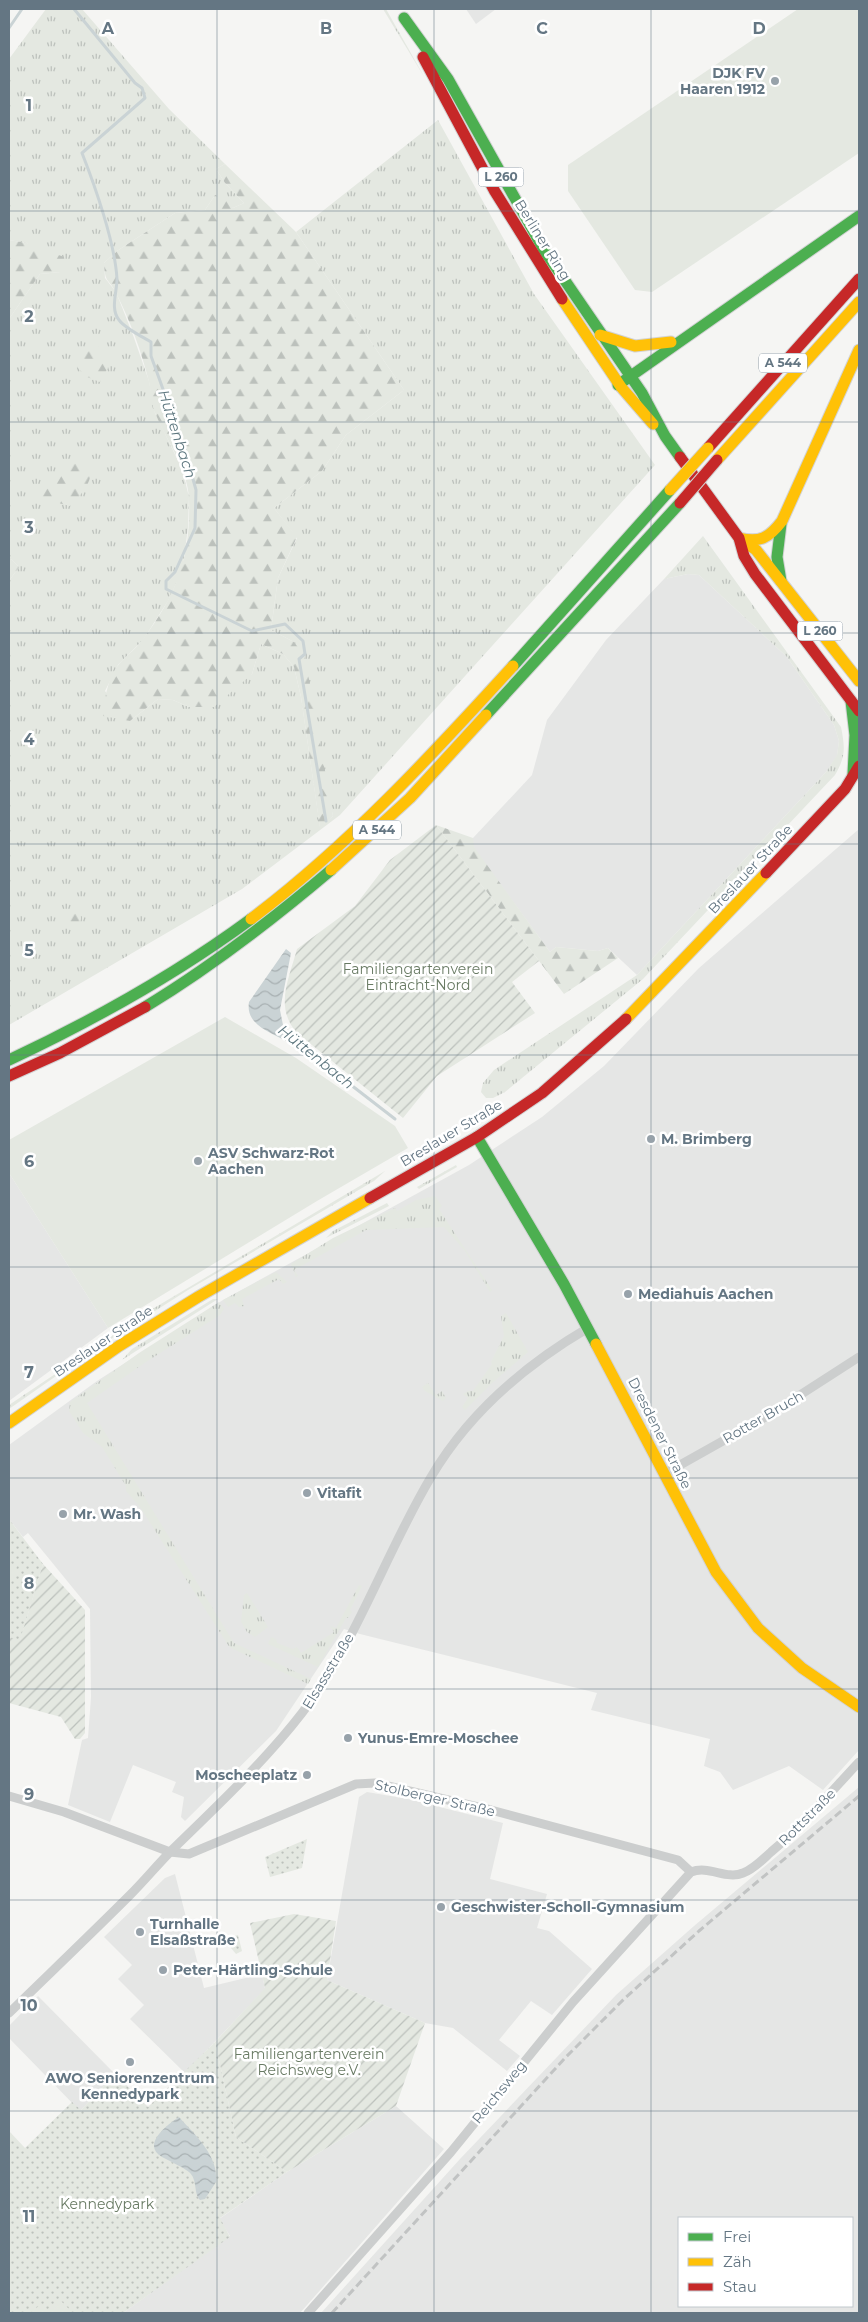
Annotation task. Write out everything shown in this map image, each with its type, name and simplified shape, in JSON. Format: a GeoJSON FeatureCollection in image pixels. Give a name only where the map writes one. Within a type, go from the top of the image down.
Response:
{"type":"FeatureCollection","features":[{"type":"Feature","properties":{"kind":"main road","name":"Berliner Ring"},"geometry":{"type":"LineString","coordinates":[[401,13],[448,79],[544,250],[600,335],[642,393],[665,436],[739,538],[756,550],[859,681]]}},
{"type":"Feature","properties":{"kind":"main road","name":"Berliner Ring"},"geometry":{"type":"LineString","coordinates":[[401,13],[437,87],[532,255],[618,385],[636,408],[665,436]]}},
{"type":"Feature","properties":{"kind":"main road"},"geometry":{"type":"LineString","coordinates":[[618,385],[678,340],[859,216]]}},
{"type":"Feature","properties":{"kind":"main road","name":"A 544"},"geometry":{"type":"LineString","coordinates":[[9,1060],[78,1028],[146,988],[223,938],[296,882],[374,812],[452,730],[859,279]]}},
{"type":"Feature","properties":{"kind":"main road","name":"A 544"},"geometry":{"type":"LineString","coordinates":[[9,1076],[85,1041],[154,1001],[231,951],[304,894],[384,824],[470,733],[859,302]]}},
{"type":"Feature","properties":{"kind":"main road"},"geometry":{"type":"LineString","coordinates":[[600,335],[636,348],[651,347],[678,340]]}},
{"type":"Feature","properties":{"kind":"main road"},"geometry":{"type":"LineString","coordinates":[[739,538],[761,541],[771,536],[782,521],[859,350]]}},
{"type":"Feature","properties":{"kind":"main road"},"geometry":{"type":"LineString","coordinates":[[781,581],[777,557],[782,521]]}},
{"type":"Feature","properties":{"kind":"main road","name":"Berliner Ring"},"geometry":{"type":"LineString","coordinates":[[739,538],[744,556],[755,574],[859,711]]}},
{"type":"Feature","properties":{"kind":"main road"},"geometry":{"type":"LineString","coordinates":[[851,701],[857,775]]}},
{"type":"Feature","properties":{"kind":"main road","name":"Breslauer Straße"},"geometry":{"type":"LineString","coordinates":[[9,1423],[119,1346],[224,1281],[477,1137],[549,1088],[635,1012],[846,789],[857,775]]}},
{"type":"Feature","properties":{"kind":"main road","name":"Dresdener Straße"},"geometry":{"type":"LineString","coordinates":[[477,1137],[534,1232],[588,1328],[716,1572],[758,1628],[802,1668],[859,1706]]}},
{"type":"Feature","properties":{"kind":"street","name":"Elsassstraße"},"geometry":{"type":"LineString","coordinates":[[9,2013],[129,1895],[287,1731],[316,1694],[356,1624],[432,1476],[470,1424],[506,1387],[552,1351],[588,1328]]}},
{"type":"Feature","properties":{"kind":"street","name":"Rotter Bruch"},"geometry":{"type":"LineString","coordinates":[[664,1474],[769,1415],[859,1357]]}},
{"type":"Feature","properties":{"kind":"street","name":"Rottstraße"},"geometry":{"type":"LineString","coordinates":[[691,1872],[707,1869],[731,1875],[742,1874],[752,1869],[802,1826],[859,1762]]}},
{"type":"Feature","properties":{"kind":"street","name":"Stolberger Straße"},"geometry":{"type":"LineString","coordinates":[[9,1796],[64,1812],[170,1852],[189,1854],[356,1784],[375,1783],[491,1810],[678,1860],[691,1872]]}},
{"type":"Feature","properties":{"kind":"street","name":"Reichsweg"},"geometry":{"type":"LineString","coordinates":[[308,2313],[450,2152],[573,2002],[691,1872]]}},
{"type":"Feature","properties":{"kind":"shaded area"},"geometry":{"type":"Polygon","coordinates":[[[466,9],[496,9],[476,24],[466,9]]]}},
{"type":"Feature","properties":{"kind":"shaded area"},"geometry":{"type":"Polygon","coordinates":[[[688,574],[699,575],[787,657],[834,725],[839,741],[837,756],[826,772],[637,975],[608,948],[598,951],[556,947],[550,952],[473,847],[473,838],[532,775],[547,720],[606,640],[664,579],[688,574]]]}},
{"type":"Feature","properties":{"kind":"shaded area"},"geometry":{"type":"Polygon","coordinates":[[[859,829],[859,1750],[823,1790],[789,1766],[733,1790],[720,1772],[704,1766],[710,1739],[591,1710],[597,1693],[344,1629],[276,1731],[185,1821],[181,1817],[184,1797],[172,1792],[176,1782],[133,1765],[110,1822],[68,1805],[82,1740],[88,1738],[91,1697],[90,1609],[28,1533],[23,1537],[9,1519],[9,1445],[97,1381],[223,1300],[469,1165],[542,1117],[604,1066],[699,968],[859,829]]]}},
{"type":"Feature","properties":{"kind":"shaded area"},"geometry":{"type":"Polygon","coordinates":[[[9,1173],[108,1328],[9,1401],[9,1173]]]}},
{"type":"Feature","properties":{"kind":"shaded area"},"geometry":{"type":"Polygon","coordinates":[[[859,1787],[859,2313],[321,2313],[460,2159],[616,1995],[694,1926],[859,1787]]]}},
{"type":"Feature","properties":{"kind":"shaded area","name":"Geschwister-Scholl-Gymnasium"},"geometry":{"type":"Polygon","coordinates":[[[367,1792],[408,1799],[503,1823],[490,1879],[547,1894],[537,1928],[549,1931],[592,1969],[552,2015],[531,2001],[499,2040],[520,2056],[507,2071],[453,2028],[425,2023],[327,1980],[359,1797],[367,1792]]]}},
{"type":"Feature","properties":{"kind":"shaded area","name":"Peter-Härtling-Schule"},"geometry":{"type":"Polygon","coordinates":[[[175,1874],[204,1988],[262,1974],[265,1989],[185,2073],[130,2019],[144,2005],[118,1979],[132,1965],[104,1937],[165,1878],[175,1874]]]}},
{"type":"Feature","properties":{"kind":"shaded area"},"geometry":{"type":"Polygon","coordinates":[[[38,1996],[115,2074],[80,2111],[9,2038],[9,2026],[38,1996]]]}},
{"type":"Feature","properties":{"kind":"shaded area"},"geometry":{"type":"Polygon","coordinates":[[[396,2106],[444,2149],[300,2313],[123,2313],[230,2236],[219,2219],[287,2172],[396,2106]]]}},
{"type":"Feature","properties":{"kind":"green space"},"geometry":{"type":"Polygon","coordinates":[[[46,9],[82,9],[169,109],[225,164],[216,169],[225,183],[244,203],[233,208],[215,195],[205,210],[175,213],[117,251],[104,263],[105,278],[116,292],[133,335],[149,381],[155,413],[182,469],[189,497],[188,528],[182,571],[168,601],[143,640],[118,665],[105,691],[130,721],[158,699],[173,700],[189,707],[252,674],[261,644],[283,654],[294,667],[301,697],[320,827],[333,816],[294,642],[271,630],[278,578],[297,538],[274,508],[322,471],[346,435],[404,390],[296,232],[438,120],[534,294],[655,465],[340,815],[242,889],[9,1025],[9,581],[19,567],[9,557],[9,319],[40,274],[60,272],[27,243],[9,240],[9,59],[46,9]]]}},
{"type":"Feature","properties":{"kind":"green space"},"geometry":{"type":"Polygon","coordinates":[[[383,9],[386,9],[426,80],[383,9]]]}},
{"type":"Feature","properties":{"kind":"green space","name":"DJK FV Haaren 1912"},"geometry":{"type":"Polygon","coordinates":[[[798,9],[859,9],[859,153],[652,292],[635,290],[568,191],[568,165],[798,9]]]}},
{"type":"Feature","properties":{"kind":"green space"},"geometry":{"type":"Polygon","coordinates":[[[225,164],[296,232],[404,390],[346,435],[322,471],[274,508],[297,537],[278,578],[271,630],[294,642],[305,657],[333,816],[320,828],[301,697],[294,667],[283,654],[261,644],[252,674],[214,707],[189,707],[173,700],[158,699],[130,721],[103,716],[106,695],[112,675],[120,663],[143,639],[165,606],[173,590],[180,574],[189,520],[188,488],[185,477],[154,411],[149,382],[139,348],[121,303],[106,278],[104,263],[117,251],[175,213],[205,210],[215,195],[227,197],[233,208],[244,203],[225,183],[216,169],[225,164]]]}},
{"type":"Feature","properties":{"kind":"green space"},"geometry":{"type":"Polygon","coordinates":[[[9,240],[27,243],[64,257],[60,272],[40,274],[9,319],[9,240]]]}},
{"type":"Feature","properties":{"kind":"green space"},"geometry":{"type":"Polygon","coordinates":[[[91,346],[100,347],[108,368],[100,382],[87,377],[77,367],[77,356],[91,346]]]}},
{"type":"Feature","properties":{"kind":"green space"},"geometry":{"type":"Polygon","coordinates":[[[81,459],[91,462],[91,475],[83,491],[70,506],[39,498],[38,486],[69,464],[81,459]]]}},
{"type":"Feature","properties":{"kind":"green space"},"geometry":{"type":"Polygon","coordinates":[[[703,536],[841,727],[844,746],[843,757],[835,775],[643,979],[505,1092],[493,1098],[486,1098],[481,1092],[483,1083],[494,1070],[637,975],[826,772],[837,755],[839,741],[834,725],[787,657],[699,575],[688,574],[664,579],[703,536]]]}},
{"type":"Feature","properties":{"kind":"green space"},"geometry":{"type":"Polygon","coordinates":[[[9,557],[19,567],[9,581],[9,557]]]}},
{"type":"Feature","properties":{"kind":"green space"},"geometry":{"type":"Polygon","coordinates":[[[436,825],[473,838],[474,847],[550,952],[556,947],[598,951],[608,948],[618,958],[564,994],[436,825]]]}},
{"type":"Feature","properties":{"kind":"green space","name":"Familiengartenverein Eintracht-Nord"},"geometry":{"type":"Polygon","coordinates":[[[436,825],[539,961],[512,982],[535,1013],[437,1076],[403,1118],[297,1033],[286,1013],[285,993],[297,949],[355,906],[390,860],[436,825]]]}},
{"type":"Feature","properties":{"kind":"green space"},"geometry":{"type":"Polygon","coordinates":[[[75,912],[81,918],[75,924],[69,918],[75,912]]]}},
{"type":"Feature","properties":{"kind":"green space","name":"ASV Schwarz-Rot Aachen"},"geometry":{"type":"Polygon","coordinates":[[[225,1017],[296,1058],[395,1126],[408,1148],[108,1328],[9,1173],[9,1140],[225,1017]]]}},
{"type":"Feature","properties":{"kind":"green space"},"geometry":{"type":"Polygon","coordinates":[[[456,1165],[457,1167],[419,1189],[417,1187],[456,1165]]]}},
{"type":"Feature","properties":{"kind":"green space"},"geometry":{"type":"Polygon","coordinates":[[[385,1171],[374,1181],[188,1290],[89,1353],[9,1409],[9,1405],[149,1311],[385,1171]]]}},
{"type":"Feature","properties":{"kind":"green space"},"geometry":{"type":"Polygon","coordinates":[[[435,1196],[442,1206],[439,1209],[492,1290],[490,1292],[465,1251],[444,1227],[366,1230],[294,1270],[298,1276],[296,1277],[291,1264],[333,1238],[395,1208],[397,1211],[416,1200],[435,1196]]]}},
{"type":"Feature","properties":{"kind":"green space"},"geometry":{"type":"Polygon","coordinates":[[[387,1203],[389,1206],[326,1238],[333,1231],[387,1203]]]}},
{"type":"Feature","properties":{"kind":"green space"},"geometry":{"type":"Polygon","coordinates":[[[276,1272],[287,1282],[283,1284],[279,1279],[242,1299],[244,1306],[239,1307],[235,1303],[228,1307],[223,1300],[276,1272]]]}},
{"type":"Feature","properties":{"kind":"green space"},"geometry":{"type":"Polygon","coordinates":[[[213,1299],[218,1299],[122,1360],[132,1349],[213,1299]]]}},
{"type":"Feature","properties":{"kind":"green space"},"geometry":{"type":"Polygon","coordinates":[[[219,1302],[224,1309],[220,1315],[146,1362],[87,1403],[234,1643],[311,1679],[308,1684],[228,1645],[140,1507],[126,1491],[126,1486],[102,1447],[83,1433],[69,1411],[70,1402],[139,1353],[219,1302]]]}},
{"type":"Feature","properties":{"kind":"green space"},"geometry":{"type":"Polygon","coordinates":[[[506,1313],[528,1352],[491,1384],[465,1410],[462,1407],[468,1398],[463,1394],[473,1391],[492,1364],[491,1362],[504,1336],[501,1316],[506,1313]]]}},
{"type":"Feature","properties":{"kind":"green space"},"geometry":{"type":"Polygon","coordinates":[[[428,1383],[436,1395],[442,1391],[446,1398],[443,1401],[425,1391],[422,1387],[428,1383]]]}},
{"type":"Feature","properties":{"kind":"green space"},"geometry":{"type":"Polygon","coordinates":[[[9,1519],[43,1564],[20,1641],[9,1637],[9,1519]]]}},
{"type":"Feature","properties":{"kind":"green space"},"geometry":{"type":"Polygon","coordinates":[[[9,1563],[17,1566],[9,1588],[9,1563]]]}},
{"type":"Feature","properties":{"kind":"green space"},"geometry":{"type":"Polygon","coordinates":[[[43,1564],[85,1610],[85,1733],[80,1739],[75,1739],[61,1717],[9,1703],[9,1637],[20,1640],[43,1564]]]}},
{"type":"Feature","properties":{"kind":"green space"},"geometry":{"type":"Polygon","coordinates":[[[359,1585],[362,1586],[350,1610],[352,1612],[346,1618],[318,1667],[268,1644],[271,1637],[276,1639],[277,1643],[293,1649],[297,1647],[301,1653],[331,1634],[334,1632],[330,1626],[336,1628],[359,1585]]]}},
{"type":"Feature","properties":{"kind":"green space"},"geometry":{"type":"Polygon","coordinates":[[[247,1593],[268,1627],[255,1637],[247,1632],[241,1622],[244,1595],[247,1593]]]}},
{"type":"Feature","properties":{"kind":"green space"},"geometry":{"type":"Polygon","coordinates":[[[307,1839],[302,1868],[270,1877],[265,1857],[307,1839]]]}},
{"type":"Feature","properties":{"kind":"green space","name":"Familiengartenverein Reichsweg e.V."},"geometry":{"type":"Polygon","coordinates":[[[294,1914],[336,1921],[327,1980],[425,2023],[396,2106],[287,2172],[236,2137],[215,2042],[265,1988],[250,1923],[294,1914]]]}},
{"type":"Feature","properties":{"kind":"green space"},"geometry":{"type":"Polygon","coordinates":[[[238,1935],[242,1951],[236,1954],[231,1948],[230,1937],[238,1935]]]}},
{"type":"Feature","properties":{"kind":"green space","name":"Kennedypark"},"geometry":{"type":"Polygon","coordinates":[[[215,2042],[236,2137],[287,2172],[220,2218],[230,2237],[123,2313],[9,2313],[9,2131],[25,2148],[72,2102],[81,2110],[115,2074],[148,2107],[215,2042]]]}},
{"type":"Feature","properties":{"kind":"green space"},"geometry":{"type":"Polygon","coordinates":[[[59,2299],[73,2313],[30,2313],[40,2305],[46,2311],[59,2299]]]}},
{"type":"Feature","properties":{"kind":"water"},"geometry":{"type":"Polygon","coordinates":[[[286,949],[291,953],[280,1010],[283,1025],[294,1037],[290,1043],[262,1028],[251,1017],[249,1010],[249,1002],[286,949]]]}},
{"type":"Feature","properties":{"kind":"water"},"geometry":{"type":"Polygon","coordinates":[[[179,2117],[205,2146],[214,2163],[216,2182],[205,2199],[200,2200],[198,2197],[192,2175],[162,2157],[156,2152],[154,2146],[158,2135],[179,2117]]]}},
{"type":"Feature","properties":{"kind":"waterway"},"geometry":{"type":"LineString","coordinates":[[9,28],[22,9]]}},
{"type":"Feature","properties":{"kind":"waterway","name":"Hüttenbach"},"geometry":{"type":"LineString","coordinates":[[74,9],[135,83],[142,88],[145,98],[82,153],[113,249],[117,279],[114,306],[116,316],[134,332],[151,342],[151,356],[185,450],[196,490],[195,528],[175,572],[166,581],[166,589],[252,631],[285,624],[303,641],[305,654],[299,659],[326,821]]}},
{"type":"Feature","properties":{"kind":"waterway","name":"Hüttenbach"},"geometry":{"type":"LineString","coordinates":[[289,1037],[395,1119]]}},
{"type":"Feature","properties":{"kind":"railway"},"geometry":{"type":"LineString","coordinates":[[332,2313],[565,2058],[624,1999],[699,1931],[859,1796]]}},
{"type":"Feature","properties":{"kind":"traffic: fast"},"geometry":{"type":"LineString","coordinates":[[404,18],[448,79],[544,250],[642,393],[665,436],[680,457]]}},
{"type":"Feature","properties":{"kind":"traffic: fast"},"geometry":{"type":"LineString","coordinates":[[618,385],[859,216]]}},
{"type":"Feature","properties":{"kind":"traffic: fast"},"geometry":{"type":"LineString","coordinates":[[513,666],[670,490]]}},
{"type":"Feature","properties":{"kind":"traffic: fast"},"geometry":{"type":"LineString","coordinates":[[486,715],[680,503]]}},
{"type":"Feature","properties":{"kind":"traffic: fast"},"geometry":{"type":"LineString","coordinates":[[781,524],[777,557],[781,581]]}},
{"type":"Feature","properties":{"kind":"traffic: fast"},"geometry":{"type":"LineString","coordinates":[[851,701],[855,735],[853,774]]}},
{"type":"Feature","properties":{"kind":"traffic: fast"},"geometry":{"type":"LineString","coordinates":[[145,1007],[194,976],[241,942],[331,870]]}},
{"type":"Feature","properties":{"kind":"traffic: fast"},"geometry":{"type":"LineString","coordinates":[[9,1060],[133,996],[193,959],[251,919]]}},
{"type":"Feature","properties":{"kind":"traffic: fast"},"geometry":{"type":"LineString","coordinates":[[477,1137],[564,1284],[596,1344]]}},
{"type":"Feature","properties":{"kind":"traffic: slow"},"geometry":{"type":"LineString","coordinates":[[562,299],[621,387],[653,424]]}},
{"type":"Feature","properties":{"kind":"traffic: slow"},"geometry":{"type":"LineString","coordinates":[[717,460],[859,302]]}},
{"type":"Feature","properties":{"kind":"traffic: slow"},"geometry":{"type":"LineString","coordinates":[[600,335],[635,346],[671,342]]}},
{"type":"Feature","properties":{"kind":"traffic: slow"},"geometry":{"type":"LineString","coordinates":[[739,538],[753,540],[764,538],[773,532],[782,521],[859,350]]}},
{"type":"Feature","properties":{"kind":"traffic: slow"},"geometry":{"type":"LineString","coordinates":[[670,490],[708,448]]}},
{"type":"Feature","properties":{"kind":"traffic: slow"},"geometry":{"type":"LineString","coordinates":[[740,539],[756,550],[859,681]]}},
{"type":"Feature","properties":{"kind":"traffic: slow"},"geometry":{"type":"LineString","coordinates":[[251,919],[287,891],[388,799],[513,666]]}},
{"type":"Feature","properties":{"kind":"traffic: slow"},"geometry":{"type":"LineString","coordinates":[[331,870],[410,798],[486,715]]}},
{"type":"Feature","properties":{"kind":"traffic: slow"},"geometry":{"type":"LineString","coordinates":[[626,1019],[766,873]]}},
{"type":"Feature","properties":{"kind":"traffic: slow"},"geometry":{"type":"LineString","coordinates":[[9,1423],[119,1346],[198,1297],[370,1198]]}},
{"type":"Feature","properties":{"kind":"traffic: slow"},"geometry":{"type":"LineString","coordinates":[[596,1344],[716,1572],[758,1628],[802,1668],[859,1707]]}},
{"type":"Feature","properties":{"kind":"traffic: jam"},"geometry":{"type":"LineString","coordinates":[[423,57],[494,190],[562,299]]}},
{"type":"Feature","properties":{"kind":"traffic: jam"},"geometry":{"type":"LineString","coordinates":[[708,448],[859,279]]}},
{"type":"Feature","properties":{"kind":"traffic: jam"},"geometry":{"type":"LineString","coordinates":[[680,457],[739,538],[744,556],[755,574],[859,711]]}},
{"type":"Feature","properties":{"kind":"traffic: jam"},"geometry":{"type":"LineString","coordinates":[[680,503],[717,460]]}},
{"type":"Feature","properties":{"kind":"traffic: jam"},"geometry":{"type":"LineString","coordinates":[[766,873],[845,789],[859,766]]}},
{"type":"Feature","properties":{"kind":"traffic: jam"},"geometry":{"type":"LineString","coordinates":[[9,1076],[60,1053],[145,1007]]}},
{"type":"Feature","properties":{"kind":"traffic: jam"},"geometry":{"type":"LineString","coordinates":[[370,1198],[477,1137],[542,1093],[626,1019]]}},
{"type":"Feature","properties":{"kind":"place","name":"DJK FV Haaren 1912"},"geometry":{"type":"Point","coordinates":[775,81]}},
{"type":"Feature","properties":{"kind":"place","name":"M. Brimberg"},"geometry":{"type":"Point","coordinates":[651,1139]}},
{"type":"Feature","properties":{"kind":"place","name":"ASV Schwarz-Rot Aachen"},"geometry":{"type":"Point","coordinates":[198,1161]}},
{"type":"Feature","properties":{"kind":"place","name":"Mediahuis Aachen"},"geometry":{"type":"Point","coordinates":[628,1294]}},
{"type":"Feature","properties":{"kind":"place","name":"Vitafit"},"geometry":{"type":"Point","coordinates":[307,1493]}},
{"type":"Feature","properties":{"kind":"place","name":"Mr. Wash"},"geometry":{"type":"Point","coordinates":[63,1514]}},
{"type":"Feature","properties":{"kind":"place","name":"Yunus-Emre-Moschee"},"geometry":{"type":"Point","coordinates":[348,1738]}},
{"type":"Feature","properties":{"kind":"place","name":"Moscheeplatz"},"geometry":{"type":"Point","coordinates":[307,1775]}},
{"type":"Feature","properties":{"kind":"place","name":"Geschwister-Scholl-Gymnasium"},"geometry":{"type":"Point","coordinates":[441,1907]}},
{"type":"Feature","properties":{"kind":"place","name":"Turnhalle Elsaßstraße"},"geometry":{"type":"Point","coordinates":[140,1932]}},
{"type":"Feature","properties":{"kind":"place","name":"Peter-Härtling-Schule"},"geometry":{"type":"Point","coordinates":[163,1970]}},
{"type":"Feature","properties":{"kind":"place","name":"AWO Seniorenzentrum Kennedypark"},"geometry":{"type":"Point","coordinates":[130,2062]}}]}
